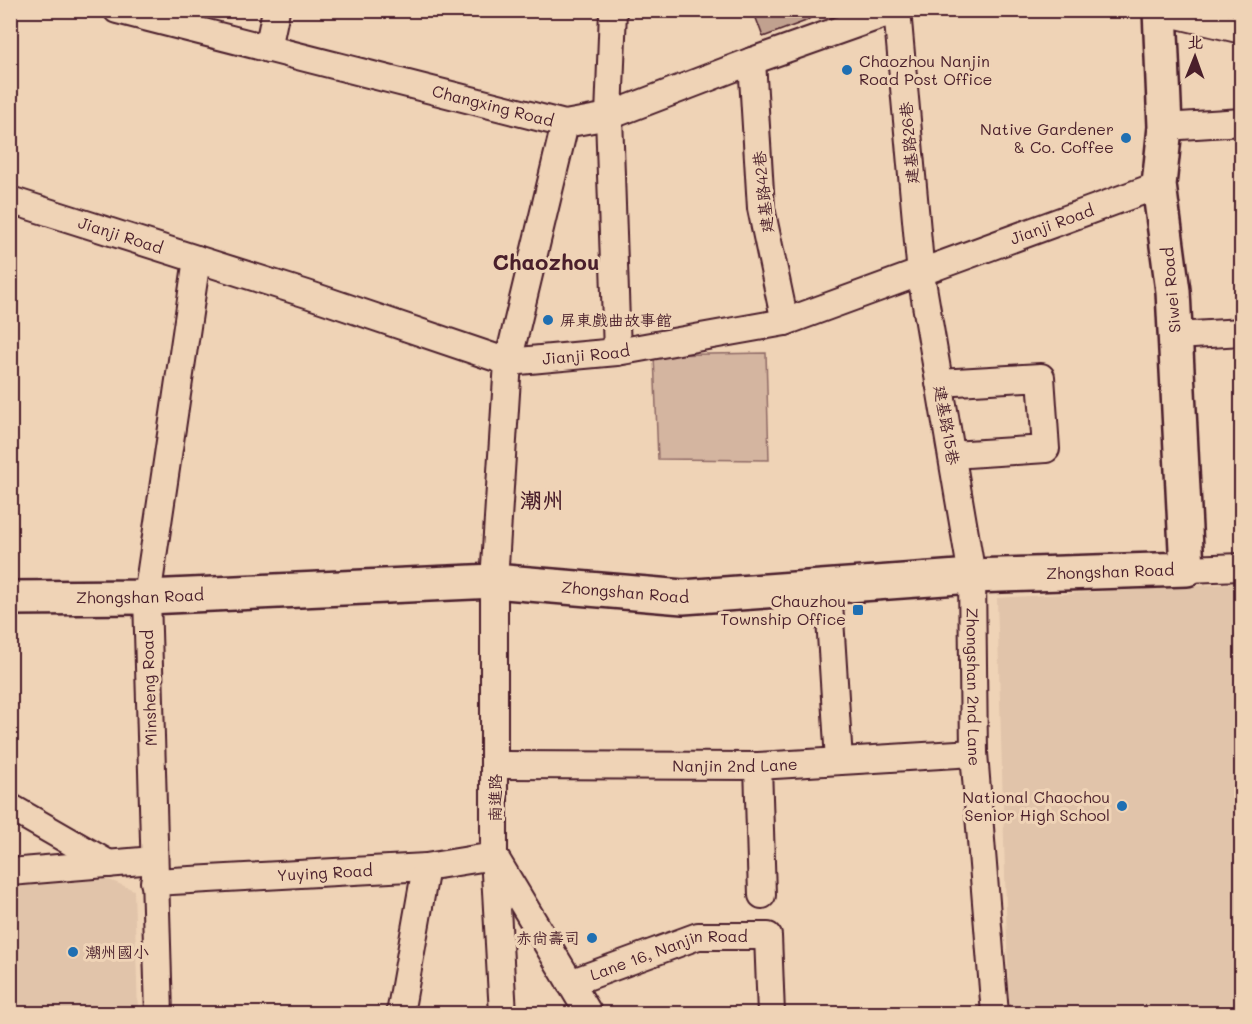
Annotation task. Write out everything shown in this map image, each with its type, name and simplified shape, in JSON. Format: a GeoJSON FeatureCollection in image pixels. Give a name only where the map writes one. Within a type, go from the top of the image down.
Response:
{"type":"FeatureCollection","features":[{"type":"Feature","properties":{"kind":"main road","name":"Siwei Road"},"geometry":{"type":"LineString","coordinates":[[1160,11],[1165,127],[1160,185],[1173,291],[1187,569]]}},
{"type":"Feature","properties":{"kind":"main road","name":"Zhongshan Road"},"geometry":{"type":"LineString","coordinates":[[10,598],[147,597],[494,581],[683,597],[972,576],[1187,569]]}},
{"type":"Feature","properties":{"kind":"street","name":"Changxing Road"},"geometry":{"type":"LineString","coordinates":[[117,10],[565,123],[609,116],[752,61],[896,10]]}},
{"type":"Feature","properties":{"kind":"street"},"geometry":{"type":"LineString","coordinates":[[268,49],[276,10]]}},
{"type":"Feature","properties":{"kind":"street"},"geometry":{"type":"LineString","coordinates":[[614,10],[609,116],[617,352]]}},
{"type":"Feature","properties":{"kind":"street","name":"建基路26巷"},"geometry":{"type":"LineString","coordinates":[[896,10],[921,275]]}},
{"type":"Feature","properties":{"kind":"street"},"geometry":{"type":"LineString","coordinates":[[1160,11],[1242,30]]}},
{"type":"Feature","properties":{"kind":"street","name":"建基路42巷"},"geometry":{"type":"LineString","coordinates":[[752,61],[761,208],[785,322]]}},
{"type":"Feature","properties":{"kind":"street"},"geometry":{"type":"LineString","coordinates":[[1165,127],[1242,122]]}},
{"type":"Feature","properties":{"kind":"street","name":"南進路"},"geometry":{"type":"LineString","coordinates":[[503,1014],[494,856],[494,581],[508,362],[565,123]]}},
{"type":"Feature","properties":{"kind":"street","name":"Jianji Road"},"geometry":{"type":"LineString","coordinates":[[10,200],[508,362],[617,352],[785,322],[921,275],[1160,185]]}},
{"type":"Feature","properties":{"kind":"street","name":"Minsheng Road"},"geometry":{"type":"LineString","coordinates":[[159,1014],[147,597],[197,259]]}},
{"type":"Feature","properties":{"kind":"street","name":"建基路15巷"},"geometry":{"type":"LineString","coordinates":[[921,275],[972,576]]}},
{"type":"Feature","properties":{"kind":"street"},"geometry":{"type":"LineString","coordinates":[[1176,336],[1242,332]]}},
{"type":"Feature","properties":{"kind":"street"},"geometry":{"type":"LineString","coordinates":[[939,383],[1041,377],[1046,449],[952,455]]}},
{"type":"Feature","properties":{"kind":"street","name":"Zhongshan Road"},"geometry":{"type":"LineString","coordinates":[[1187,569],[1242,567]]}},
{"type":"Feature","properties":{"kind":"street","name":"Zhongshan 2nd Lane"},"geometry":{"type":"LineString","coordinates":[[972,576],[974,753],[995,1014]]}},
{"type":"Feature","properties":{"kind":"street"},"geometry":{"type":"LineString","coordinates":[[828,586],[839,762]]}},
{"type":"Feature","properties":{"kind":"street","name":"Nanjin 2nd Lane"},"geometry":{"type":"LineString","coordinates":[[495,765],[758,766],[974,753]]}},
{"type":"Feature","properties":{"kind":"street"},"geometry":{"type":"LineString","coordinates":[[758,766],[762,895]]}},
{"type":"Feature","properties":{"kind":"street"},"geometry":{"type":"LineString","coordinates":[[10,807],[109,864]]}},
{"type":"Feature","properties":{"kind":"street"},"geometry":{"type":"LineString","coordinates":[[494,856],[588,1014]]}},
{"type":"Feature","properties":{"kind":"street","name":"Yuying Road"},"geometry":{"type":"LineString","coordinates":[[10,872],[109,864],[154,871],[426,867],[494,856]]}},
{"type":"Feature","properties":{"kind":"street"},"geometry":{"type":"LineString","coordinates":[[400,1014],[426,867]]}},
{"type":"Feature","properties":{"kind":"street","name":"Lane 16, Nanjin Road"},"geometry":{"type":"LineString","coordinates":[[570,983],[698,936],[768,936],[771,1014]]}},
{"type":"Feature","properties":{"kind":"shaded area"},"geometry":{"type":"Polygon","coordinates":[[[766,353],[769,460],[658,459],[654,355],[766,353]]]}},
{"type":"Feature","properties":{"kind":"shaded area","name":"National Chaochou Senior High School"},"geometry":{"type":"Polygon","coordinates":[[[1241,583],[1241,1013],[1009,1013],[997,598],[1241,583]]]}},
{"type":"Feature","properties":{"kind":"shaded area","name":"潮州國小"},"geometry":{"type":"Polygon","coordinates":[[[107,879],[134,890],[138,1013],[11,1013],[11,887],[107,879]]]}},
{"type":"Feature","properties":{"kind":"building"},"geometry":{"type":"Polygon","coordinates":[[[753,10],[821,10],[806,21],[763,37],[753,10]]]}},
{"type":"Feature","properties":{"kind":"place","name":"Chaozhou Nanjin Road Post Office"},"geometry":{"type":"Point","coordinates":[847,70]}},
{"type":"Feature","properties":{"kind":"place","name":"Native Gardener & Co. Coffee"},"geometry":{"type":"Point","coordinates":[1126,138]}},
{"type":"Feature","properties":{"kind":"place","name":"屏東戲曲故事館"},"geometry":{"type":"Point","coordinates":[548,320]}},
{"type":"Feature","properties":{"kind":"place","name":"Chauzhou Township Office"},"geometry":{"type":"Point","coordinates":[858,610]}},
{"type":"Feature","properties":{"kind":"place","name":"National Chaochou Senior High School"},"geometry":{"type":"Point","coordinates":[1122,806]}},
{"type":"Feature","properties":{"kind":"place","name":"赤尚壽司"},"geometry":{"type":"Point","coordinates":[592,938]}},
{"type":"Feature","properties":{"kind":"place","name":"潮州國小"},"geometry":{"type":"Point","coordinates":[73,952]}},
{"type":"Feature","properties":{"kind":"district","name":"Chaozhou"},"geometry":{"type":"Point","coordinates":[546,262]}},
{"type":"Feature","properties":{"kind":"district","name":"潮州"},"geometry":{"type":"Point","coordinates":[542,500]}}]}
